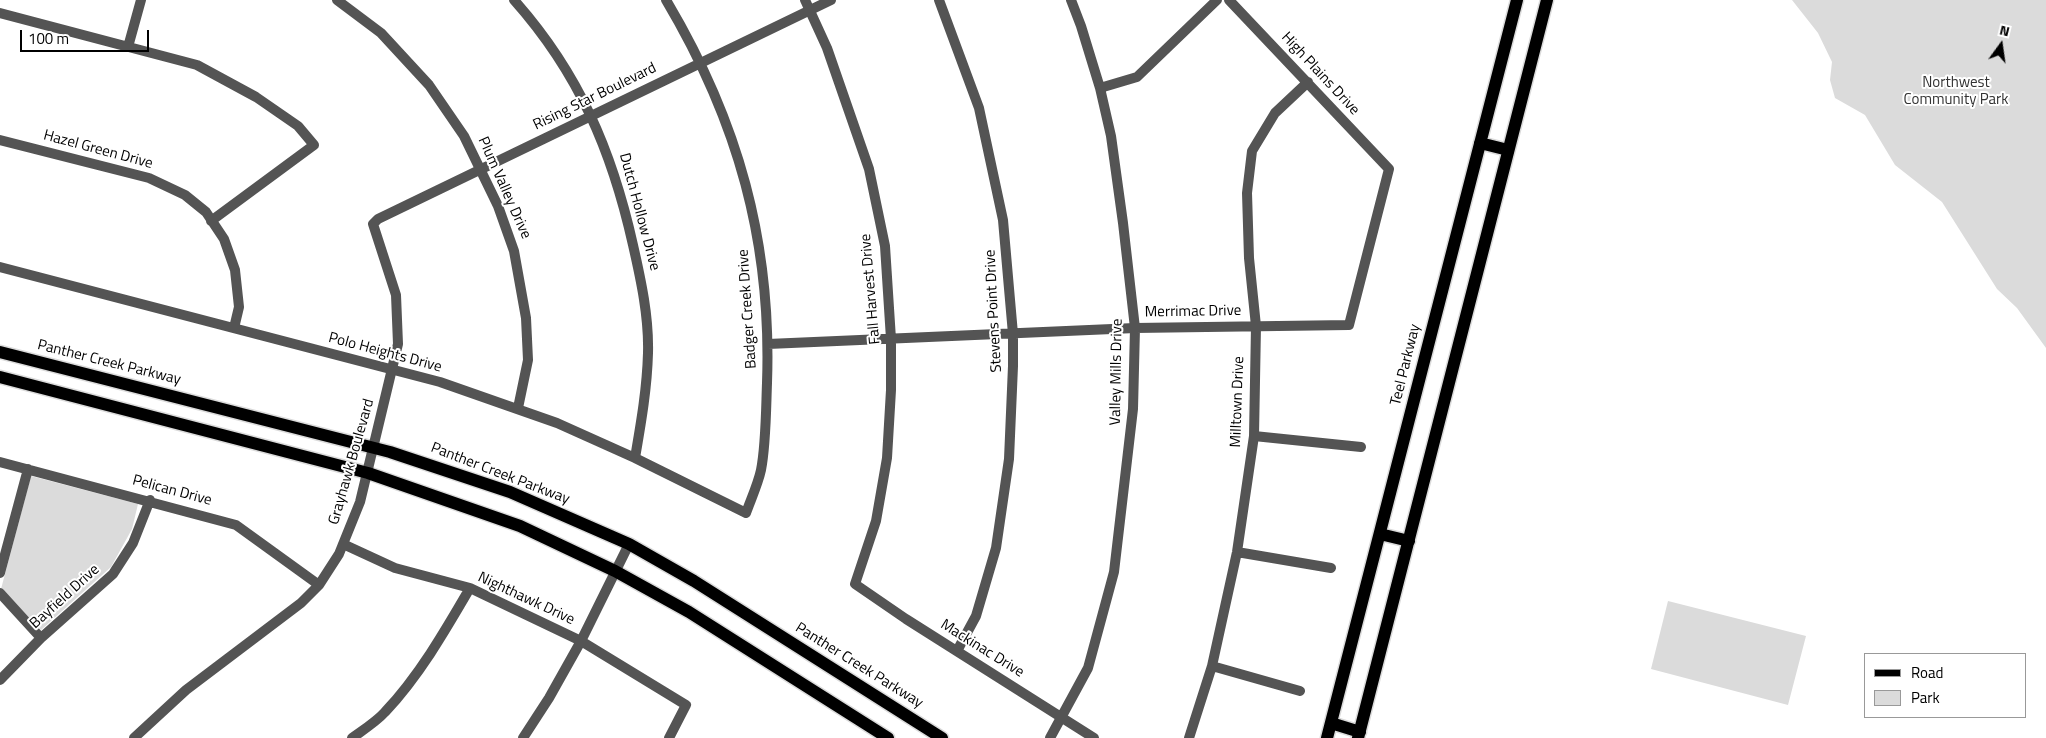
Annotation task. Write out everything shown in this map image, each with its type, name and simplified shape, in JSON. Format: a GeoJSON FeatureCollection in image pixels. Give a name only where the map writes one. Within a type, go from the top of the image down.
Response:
{"type":"FeatureCollection","features":[{"type":"Feature","properties":{"kind":"main road","name":"Teel Parkway"},"geometry":{"type":"LineString","coordinates":[[1328,738],[1517,0]]}},
{"type":"Feature","properties":{"kind":"main road"},"geometry":{"type":"LineString","coordinates":[[1331,723],[1359,735],[1547,0]]}},
{"type":"Feature","properties":{"kind":"main road"},"geometry":{"type":"LineString","coordinates":[[1480,143],[1508,150]]}},
{"type":"Feature","properties":{"kind":"main road","name":"Panther Creek Parkway"},"geometry":{"type":"LineString","coordinates":[[0,352],[412,458],[486,483],[570,517],[629,544],[694,581],[942,738]]}},
{"type":"Feature","properties":{"kind":"main road"},"geometry":{"type":"LineString","coordinates":[[0,377],[368,473],[520,526],[615,571],[689,612],[888,738]]}},
{"type":"Feature","properties":{"kind":"main road"},"geometry":{"type":"LineString","coordinates":[[1380,534],[1409,540]]}},
{"type":"Feature","properties":{"kind":"street"},"geometry":{"type":"LineString","coordinates":[[128,47],[141,0]]}},
{"type":"Feature","properties":{"kind":"street","name":"Plum Valley Drive"},"geometry":{"type":"LineString","coordinates":[[337,0],[381,33],[429,85],[464,136],[498,206],[514,251],[526,318],[528,360],[518,408]]}},
{"type":"Feature","properties":{"kind":"street","name":"Dutch Hollow Drive"},"geometry":{"type":"LineString","coordinates":[[514,0],[537,26],[566,69],[592,115],[617,180],[643,287],[648,352],[644,409],[635,458]]}},
{"type":"Feature","properties":{"kind":"street","name":"Badger Creek Drive"},"geometry":{"type":"LineString","coordinates":[[666,0],[701,63],[728,128],[749,195],[762,261],[768,344],[761,470],[746,513]]}},
{"type":"Feature","properties":{"kind":"street","name":"Fall Harvest Drive"},"geometry":{"type":"LineString","coordinates":[[804,0],[827,48],[869,169],[885,246],[891,339],[891,390],[886,458],[876,521],[856,584]]}},
{"type":"Feature","properties":{"kind":"street","name":"Rising Star Boulevard"},"geometry":{"type":"LineString","coordinates":[[373,224],[378,219],[481,168],[831,0]]}},
{"type":"Feature","properties":{"kind":"street","name":"Stevens Point Drive"},"geometry":{"type":"LineString","coordinates":[[939,0],[979,108],[1003,220],[1013,334],[1009,459],[996,548],[976,616],[957,651]]}},
{"type":"Feature","properties":{"kind":"street","name":"Valley Mills Drive"},"geometry":{"type":"LineString","coordinates":[[1050,738],[1063,718],[1088,668],[1114,572],[1133,409],[1134,328],[1124,224],[1111,136],[1100,88],[1081,26],[1070,0]]}},
{"type":"Feature","properties":{"kind":"street"},"geometry":{"type":"LineString","coordinates":[[1100,88],[1137,77],[1217,0]]}},
{"type":"Feature","properties":{"kind":"street","name":"High Plains Drive"},"geometry":{"type":"LineString","coordinates":[[1229,0],[1389,169],[1349,325]]}},
{"type":"Feature","properties":{"kind":"street"},"geometry":{"type":"LineString","coordinates":[[0,13],[197,65],[262,102],[298,126],[314,145],[211,221]]}},
{"type":"Feature","properties":{"kind":"street","name":"Milltown Drive"},"geometry":{"type":"LineString","coordinates":[[1189,738],[1212,666],[1237,552],[1254,436],[1256,326],[1247,193],[1252,151],[1275,113],[1308,82]]}},
{"type":"Feature","properties":{"kind":"street","name":"Hazel Green Drive"},"geometry":{"type":"LineString","coordinates":[[0,140],[149,178],[185,195],[206,212],[224,239],[235,270],[239,307],[234,328]]}},
{"type":"Feature","properties":{"kind":"street","name":"Grayhawk Boulevard"},"geometry":{"type":"LineString","coordinates":[[134,738],[186,690],[286,616],[319,585],[339,554],[356,516],[398,344],[396,295],[373,224]]}},
{"type":"Feature","properties":{"kind":"street","name":"Polo Heights Drive"},"geometry":{"type":"LineString","coordinates":[[0,267],[440,382],[557,423],[635,458],[746,513]]}},
{"type":"Feature","properties":{"kind":"street","name":"Merrimac Drive"},"geometry":{"type":"LineString","coordinates":[[768,344],[1134,328],[1349,325]]}},
{"type":"Feature","properties":{"kind":"street"},"geometry":{"type":"LineString","coordinates":[[1254,436],[1361,447]]}},
{"type":"Feature","properties":{"kind":"street","name":"Pelican Drive"},"geometry":{"type":"LineString","coordinates":[[0,462],[150,500],[236,525],[319,585]]}},
{"type":"Feature","properties":{"kind":"street"},"geometry":{"type":"LineString","coordinates":[[0,573],[28,469]]}},
{"type":"Feature","properties":{"kind":"street","name":"Bayfield Drive"},"geometry":{"type":"LineString","coordinates":[[0,680],[41,638],[113,574],[132,543],[150,500]]}},
{"type":"Feature","properties":{"kind":"street","name":"Nighthawk Drive"},"geometry":{"type":"LineString","coordinates":[[343,544],[395,568],[470,588],[581,641],[686,705],[669,738]]}},
{"type":"Feature","properties":{"kind":"street"},"geometry":{"type":"LineString","coordinates":[[523,738],[549,698],[581,641],[629,544]]}},
{"type":"Feature","properties":{"kind":"street"},"geometry":{"type":"LineString","coordinates":[[1237,552],[1331,568]]}},
{"type":"Feature","properties":{"kind":"street","name":"Mackinac Drive"},"geometry":{"type":"LineString","coordinates":[[856,584],[906,619],[1094,738]]}},
{"type":"Feature","properties":{"kind":"street"},"geometry":{"type":"LineString","coordinates":[[352,738],[385,713],[417,672],[470,588]]}},
{"type":"Feature","properties":{"kind":"street"},"geometry":{"type":"LineString","coordinates":[[0,593],[41,638]]}},
{"type":"Feature","properties":{"kind":"street"},"geometry":{"type":"LineString","coordinates":[[1212,666],[1300,690]]}},
{"type":"Feature","properties":{"kind":"green space","name":"Northwest Community Park"},"geometry":{"type":"Polygon","coordinates":[[[1792,0],[2046,0],[2046,348],[2017,308],[1997,289],[1942,202],[1895,165],[1865,115],[1835,98],[1830,80],[1832,62],[1818,33],[1792,0]]]}},
{"type":"Feature","properties":{"kind":"green space"},"geometry":{"type":"Polygon","coordinates":[[[31,476],[138,504],[132,529],[111,567],[41,630],[1,589],[31,476]]]}},
{"type":"Feature","properties":{"kind":"green space"},"geometry":{"type":"Polygon","coordinates":[[[1668,601],[1806,636],[1788,705],[1651,669],[1668,601]]]}}]}
